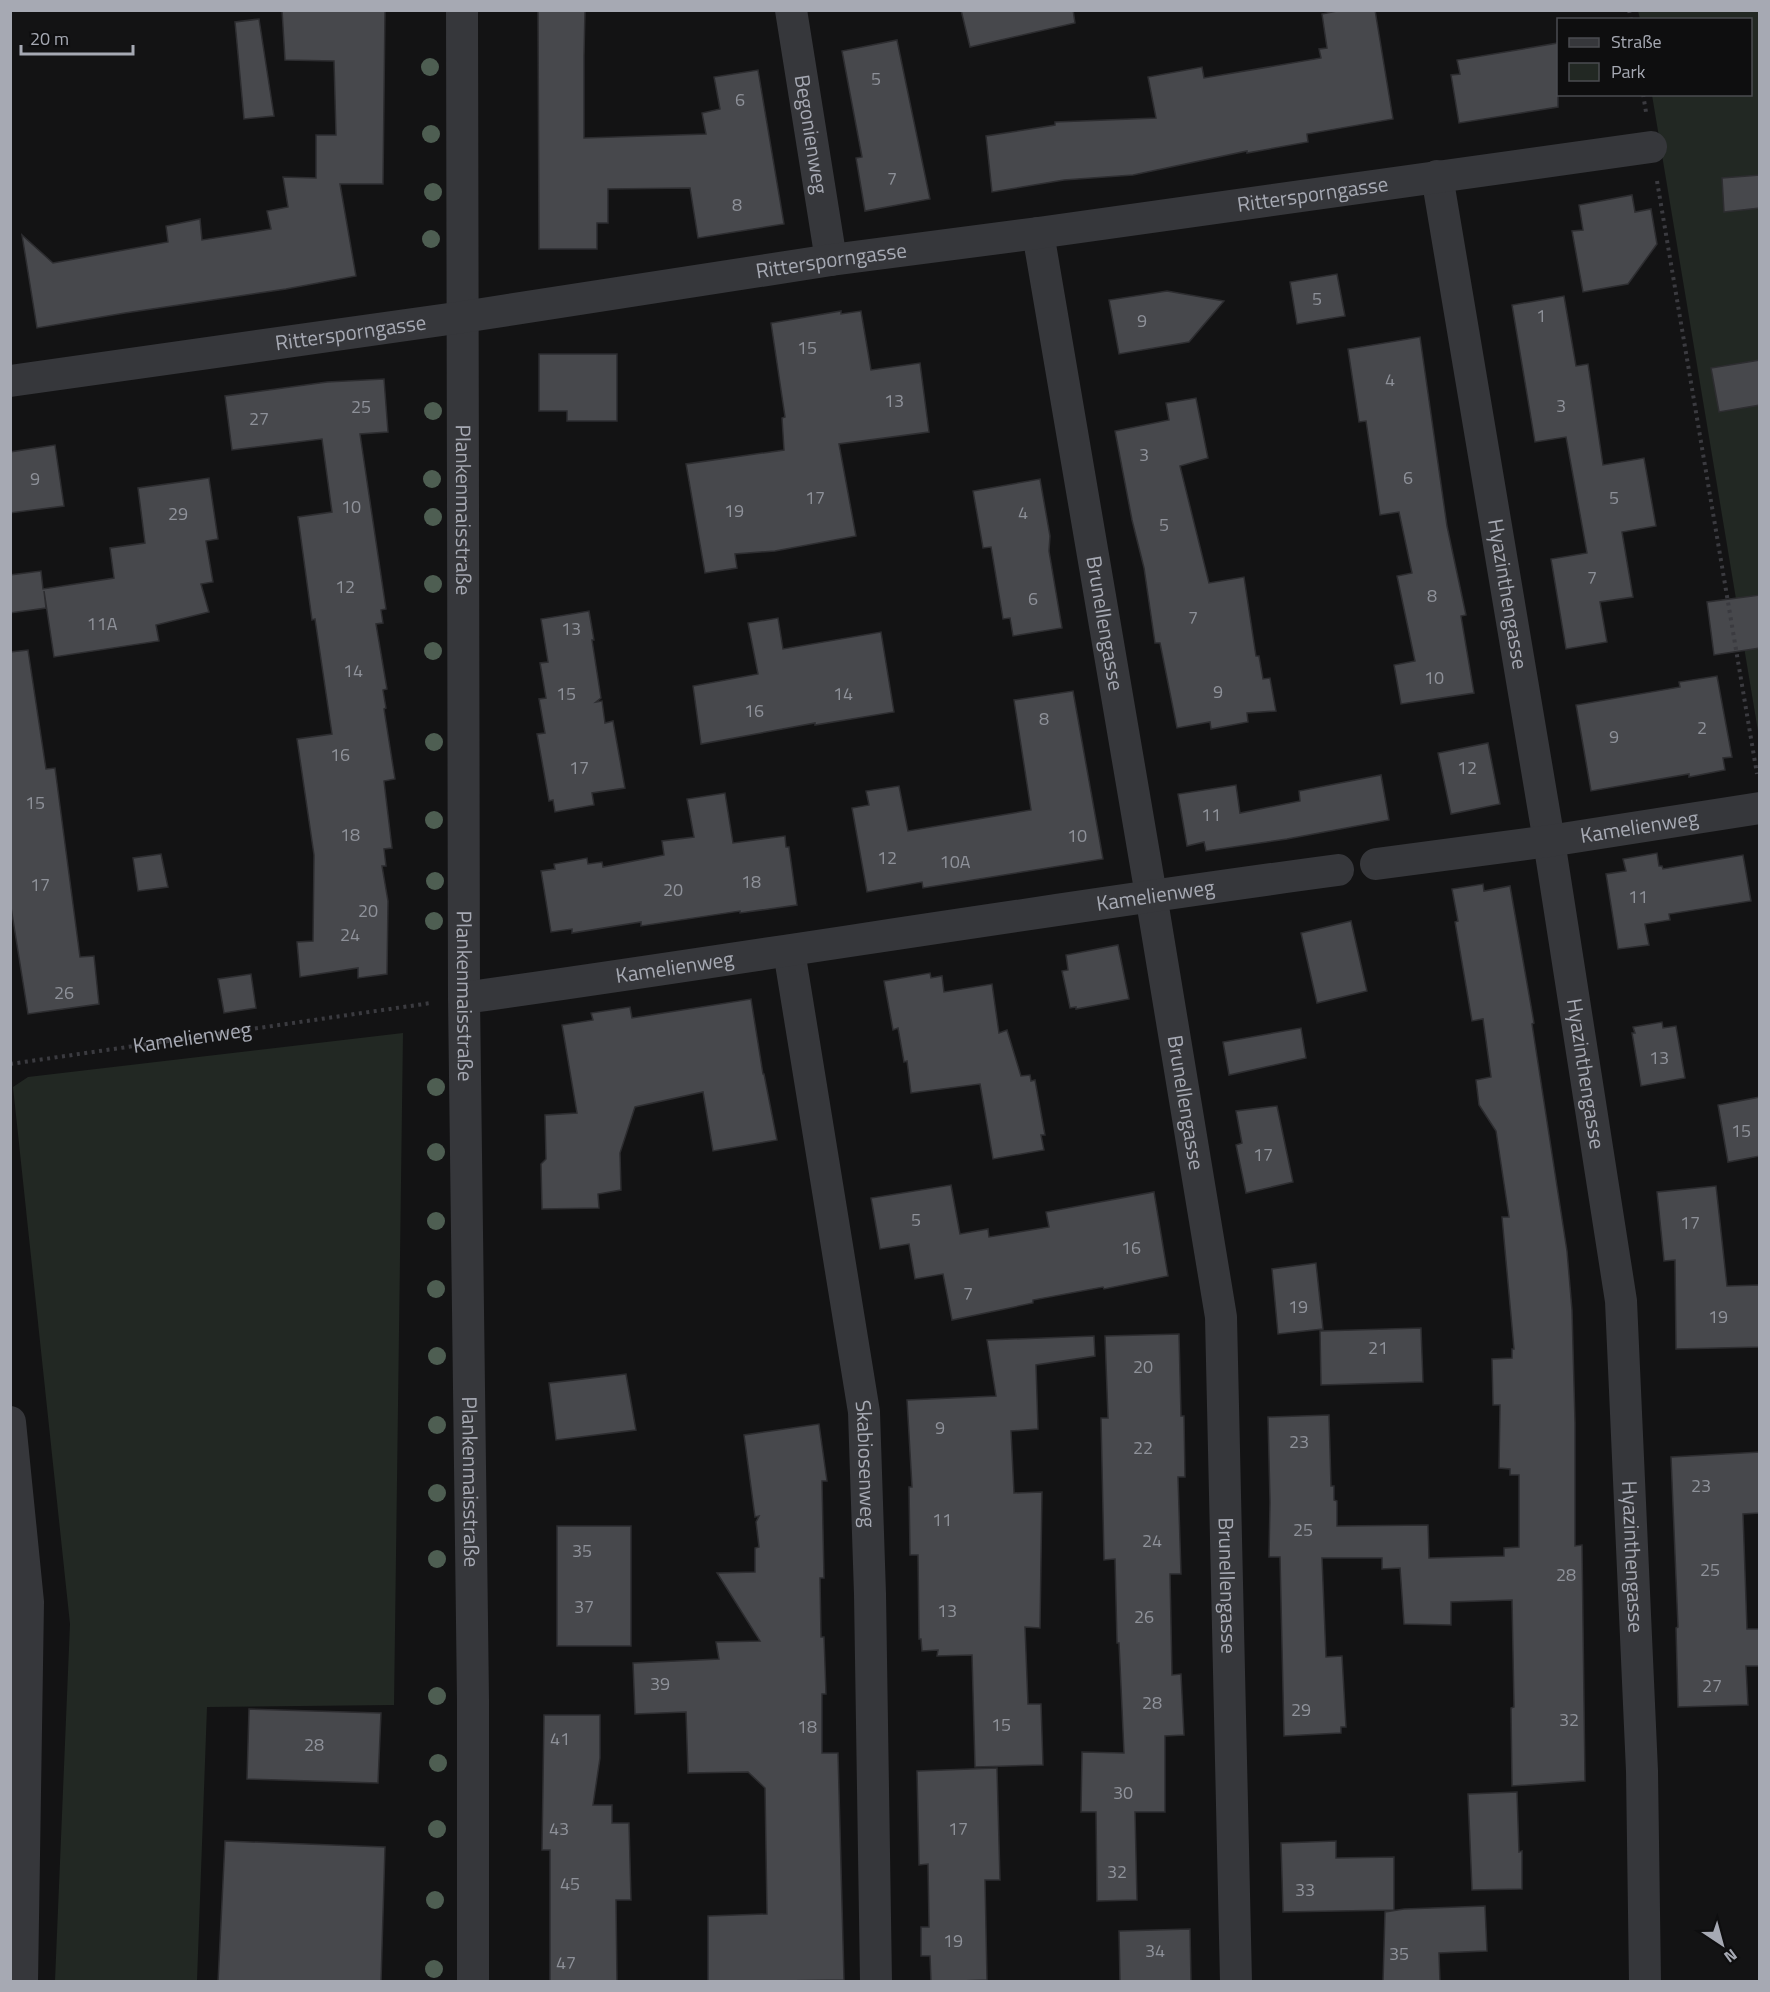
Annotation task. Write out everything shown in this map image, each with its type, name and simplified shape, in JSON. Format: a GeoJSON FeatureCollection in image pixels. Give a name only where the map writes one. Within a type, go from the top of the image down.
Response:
{"type":"FeatureCollection","features":[{"type":"Feature","properties":{"kind":"street","name":"Plankenmaisstraße"},"geometry":{"type":"LineString","coordinates":[[462,10],[464,998],[473,1700],[473,1982]]}},
{"type":"Feature","properties":{"kind":"street","name":"Begonienweg"},"geometry":{"type":"LineString","coordinates":[[791,10],[831,260]]}},
{"type":"Feature","properties":{"kind":"street","name":"Rittersporngasse"},"geometry":{"type":"LineString","coordinates":[[10,381],[463,317],[831,260],[1651,147]]}},
{"type":"Feature","properties":{"kind":"street","name":"Hyazinthengasse"},"geometry":{"type":"LineString","coordinates":[[1437,176],[1549,841],[1622,1301],[1642,1771],[1645,1982]]}},
{"type":"Feature","properties":{"kind":"street","name":"Brunellengasse"},"geometry":{"type":"LineString","coordinates":[[1038,233],[1221,1317],[1236,1982]]}},
{"type":"Feature","properties":{"kind":"street","name":"Kamelienweg"},"geometry":{"type":"LineString","coordinates":[[1376,864],[1549,841],[1760,808]]}},
{"type":"Feature","properties":{"kind":"street","name":"Kamelienweg"},"geometry":{"type":"LineString","coordinates":[[464,998],[1151,895],[1338,870]]}},
{"type":"Feature","properties":{"kind":"street","name":"Skabiosenweg"},"geometry":{"type":"LineString","coordinates":[[789,951],[864,1412],[870,1594],[876,1982]]}},
{"type":"Feature","properties":{"kind":"street"},"geometry":{"type":"LineString","coordinates":[[10,1422],[28,1602],[22,1982]]}},
{"type":"Feature","properties":{"kind":"path"},"geometry":{"type":"LineString","coordinates":[[1643,96],[1758,776]]}},
{"type":"Feature","properties":{"kind":"path","name":"Kamelienweg"},"geometry":{"type":"LineString","coordinates":[[10,1064],[464,998]]}},
{"type":"Feature","properties":{"kind":"green space"},"geometry":{"type":"Polygon","coordinates":[[[1638,11],[1759,11],[1759,737],[1652,96],[1752,96],[1752,18],[1640,18],[1638,11]]]}},
{"type":"Feature","properties":{"kind":"green space"},"geometry":{"type":"Polygon","coordinates":[[[403,1033],[394,1705],[207,1707],[197,1981],[55,1981],[70,1624],[13,1087],[28,1077],[403,1033]]]}},
{"type":"Feature","properties":{"kind":"building"},"geometry":{"type":"Polygon","coordinates":[[[282,10],[385,10],[383,184],[340,184],[356,276],[37,328],[22,235],[53,263],[168,242],[166,226],[200,219],[202,240],[271,229],[267,211],[288,207],[283,177],[316,178],[316,135],[336,135],[334,61],[285,60],[282,10]]]}},
{"type":"Feature","properties":{"kind":"building"},"geometry":{"type":"Polygon","coordinates":[[[538,10],[585,10],[584,138],[706,134],[702,113],[720,109],[714,77],[758,70],[784,224],[698,238],[690,188],[608,189],[608,223],[597,223],[597,249],[539,249],[538,10]]]}},
{"type":"Feature","properties":{"kind":"building"},"geometry":{"type":"Polygon","coordinates":[[[961,10],[1073,10],[1075,23],[970,47],[961,10]]]}},
{"type":"Feature","properties":{"kind":"building"},"geometry":{"type":"Polygon","coordinates":[[[1342,10],[1375,10],[1393,119],[1307,134],[1308,142],[1247,153],[1247,151],[1133,175],[1064,180],[992,192],[986,136],[1055,125],[1055,122],[1156,118],[1148,77],[1202,67],[1204,78],[1321,58],[1319,49],[1327,48],[1322,14],[1342,10]]]}},
{"type":"Feature","properties":{"kind":"building"},"geometry":{"type":"Polygon","coordinates":[[[259,19],[274,116],[244,119],[235,22],[259,19]]]}},
{"type":"Feature","properties":{"kind":"building"},"geometry":{"type":"Polygon","coordinates":[[[897,40],[930,199],[865,211],[856,158],[862,157],[842,51],[897,40]]]}},
{"type":"Feature","properties":{"kind":"building"},"geometry":{"type":"Polygon","coordinates":[[[1557,43],[1558,107],[1459,123],[1451,75],[1460,74],[1457,60],[1557,43]]]}},
{"type":"Feature","properties":{"kind":"building"},"geometry":{"type":"Polygon","coordinates":[[[1760,175],[1760,208],[1724,212],[1722,178],[1760,175]]]}},
{"type":"Feature","properties":{"kind":"building"},"geometry":{"type":"Polygon","coordinates":[[[1632,195],[1635,212],[1651,209],[1657,244],[1628,284],[1583,292],[1572,231],[1583,230],[1579,205],[1632,195]]]}},
{"type":"Feature","properties":{"kind":"building"},"geometry":{"type":"Polygon","coordinates":[[[1337,274],[1345,316],[1297,324],[1290,282],[1337,274]]]}},
{"type":"Feature","properties":{"kind":"building"},"geometry":{"type":"Polygon","coordinates":[[[1167,291],[1224,301],[1189,342],[1119,354],[1109,300],[1167,291]]]}},
{"type":"Feature","properties":{"kind":"building"},"geometry":{"type":"Polygon","coordinates":[[[1564,296],[1576,366],[1588,364],[1603,465],[1644,458],[1656,526],[1622,532],[1633,597],[1600,602],[1607,642],[1566,649],[1551,559],[1587,553],[1566,437],[1535,442],[1512,305],[1564,296]]]}},
{"type":"Feature","properties":{"kind":"building"},"geometry":{"type":"Polygon","coordinates":[[[841,311],[841,314],[861,311],[871,370],[920,363],[929,432],[839,444],[856,536],[775,551],[735,554],[737,568],[705,573],[686,464],[784,450],[782,418],[785,417],[771,323],[841,311]]]}},
{"type":"Feature","properties":{"kind":"building"},"geometry":{"type":"Polygon","coordinates":[[[1420,337],[1447,526],[1466,615],[1461,616],[1474,693],[1401,704],[1394,665],[1415,661],[1397,576],[1412,573],[1399,512],[1380,515],[1366,421],[1359,422],[1348,349],[1420,337]]]}},
{"type":"Feature","properties":{"kind":"building"},"geometry":{"type":"Polygon","coordinates":[[[539,354],[617,354],[617,421],[567,421],[567,411],[539,411],[539,354]]]}},
{"type":"Feature","properties":{"kind":"building"},"geometry":{"type":"Polygon","coordinates":[[[1760,360],[1760,405],[1719,412],[1711,368],[1760,360]]]}},
{"type":"Feature","properties":{"kind":"building"},"geometry":{"type":"Polygon","coordinates":[[[384,379],[388,432],[360,434],[386,609],[381,610],[383,623],[376,624],[387,689],[383,690],[386,708],[384,709],[395,779],[384,781],[392,848],[384,849],[386,866],[382,866],[388,901],[387,974],[358,978],[358,968],[300,977],[297,942],[313,941],[314,855],[297,739],[332,734],[315,619],[312,620],[298,517],[332,512],[322,439],[232,450],[225,396],[327,382],[384,379]]]}},
{"type":"Feature","properties":{"kind":"building"},"geometry":{"type":"Polygon","coordinates":[[[1196,398],[1208,458],[1180,466],[1209,583],[1244,577],[1256,656],[1259,656],[1263,679],[1270,678],[1276,711],[1247,713],[1248,722],[1211,729],[1210,722],[1177,728],[1160,643],[1155,643],[1144,568],[1115,431],[1169,420],[1166,403],[1196,398]]]}},
{"type":"Feature","properties":{"kind":"building"},"geometry":{"type":"Polygon","coordinates":[[[55,445],[64,506],[10,513],[10,452],[55,445]]]}},
{"type":"Feature","properties":{"kind":"building"},"geometry":{"type":"Polygon","coordinates":[[[209,478],[218,539],[206,541],[213,582],[201,584],[209,612],[156,625],[159,641],[54,657],[44,591],[46,608],[10,613],[10,575],[41,571],[43,589],[114,578],[110,548],[145,543],[138,488],[209,478]]]}},
{"type":"Feature","properties":{"kind":"building"},"geometry":{"type":"Polygon","coordinates":[[[1040,479],[1062,628],[1013,636],[1010,618],[1003,619],[991,547],[983,548],[973,491],[1040,479]]]}},
{"type":"Feature","properties":{"kind":"building"},"geometry":{"type":"Polygon","coordinates":[[[1760,595],[1760,648],[1714,655],[1707,602],[1760,595]]]}},
{"type":"Feature","properties":{"kind":"building"},"geometry":{"type":"Polygon","coordinates":[[[589,611],[601,698],[596,702],[602,701],[605,723],[613,721],[625,788],[592,793],[594,805],[555,812],[553,800],[549,801],[537,734],[545,733],[539,699],[546,698],[540,663],[548,662],[541,619],[589,611]]]}},
{"type":"Feature","properties":{"kind":"building"},"geometry":{"type":"Polygon","coordinates":[[[778,618],[783,649],[881,632],[894,712],[815,725],[815,723],[701,744],[693,686],[758,674],[748,623],[778,618]]]}},
{"type":"Feature","properties":{"kind":"building"},"geometry":{"type":"Polygon","coordinates":[[[28,650],[46,769],[55,768],[80,957],[94,956],[99,1004],[28,1014],[10,901],[10,652],[28,650]]]}},
{"type":"Feature","properties":{"kind":"building"},"geometry":{"type":"Polygon","coordinates":[[[1717,676],[1732,757],[1723,758],[1725,770],[1591,791],[1576,705],[1680,687],[1679,682],[1717,676]]]}},
{"type":"Feature","properties":{"kind":"building"},"geometry":{"type":"Polygon","coordinates":[[[1073,691],[1103,859],[923,888],[922,882],[867,892],[852,808],[869,805],[866,791],[899,786],[908,831],[1031,810],[1014,700],[1073,691]]]}},
{"type":"Feature","properties":{"kind":"building"},"geometry":{"type":"Polygon","coordinates":[[[1488,743],[1500,804],[1451,814],[1438,753],[1488,743]]]}},
{"type":"Feature","properties":{"kind":"building"},"geometry":{"type":"Polygon","coordinates":[[[1381,775],[1389,820],[1206,851],[1204,842],[1187,846],[1178,794],[1236,785],[1240,813],[1300,801],[1299,791],[1381,775]]]}},
{"type":"Feature","properties":{"kind":"building"},"geometry":{"type":"Polygon","coordinates":[[[725,793],[733,843],[785,836],[786,847],[789,847],[797,905],[641,926],[641,922],[572,933],[572,929],[551,932],[541,871],[555,869],[554,864],[587,858],[588,864],[602,862],[603,867],[664,855],[662,841],[694,837],[687,799],[725,793]]]}},
{"type":"Feature","properties":{"kind":"building"},"geometry":{"type":"Polygon","coordinates":[[[1657,853],[1659,866],[1663,869],[1743,855],[1751,901],[1669,914],[1670,920],[1645,924],[1649,945],[1618,949],[1606,874],[1626,871],[1623,859],[1657,853]]]}},
{"type":"Feature","properties":{"kind":"building"},"geometry":{"type":"Polygon","coordinates":[[[161,854],[168,887],[138,891],[133,858],[161,854]]]}},
{"type":"Feature","properties":{"kind":"building"},"geometry":{"type":"Polygon","coordinates":[[[1483,884],[1484,891],[1510,886],[1534,1023],[1532,1024],[1567,1251],[1572,1310],[1575,1546],[1582,1545],[1585,1781],[1512,1786],[1511,1708],[1514,1707],[1512,1600],[1451,1602],[1451,1625],[1404,1624],[1400,1568],[1382,1569],[1382,1558],[1322,1558],[1326,1657],[1342,1656],[1346,1727],[1341,1727],[1341,1733],[1284,1736],[1280,1557],[1269,1557],[1268,1417],[1329,1415],[1331,1486],[1334,1486],[1334,1500],[1337,1501],[1337,1526],[1428,1525],[1429,1558],[1504,1556],[1504,1548],[1519,1547],[1519,1475],[1510,1475],[1510,1469],[1499,1468],[1500,1405],[1493,1405],[1492,1359],[1512,1358],[1512,1349],[1514,1349],[1502,1217],[1509,1217],[1496,1131],[1479,1105],[1476,1080],[1491,1077],[1483,1019],[1472,1021],[1455,922],[1458,921],[1452,889],[1483,884]]]}},
{"type":"Feature","properties":{"kind":"building"},"geometry":{"type":"Polygon","coordinates":[[[1351,921],[1367,991],[1317,1003],[1301,933],[1351,921]]]}},
{"type":"Feature","properties":{"kind":"building"},"geometry":{"type":"Polygon","coordinates":[[[1118,945],[1129,999],[1076,1009],[1076,1007],[1070,1008],[1062,971],[1068,970],[1066,955],[1118,945]]]}},
{"type":"Feature","properties":{"kind":"building"},"geometry":{"type":"Polygon","coordinates":[[[930,973],[931,978],[942,976],[944,992],[992,984],[999,1033],[1007,1030],[1021,1076],[1030,1075],[1031,1081],[1035,1080],[1045,1135],[1041,1135],[1044,1150],[993,1159],[980,1084],[911,1093],[907,1061],[904,1062],[898,1028],[893,1030],[884,981],[930,973]]]}},
{"type":"Feature","properties":{"kind":"building"},"geometry":{"type":"Polygon","coordinates":[[[251,974],[256,1008],[224,1013],[218,979],[251,974]]]}},
{"type":"Feature","properties":{"kind":"building"},"geometry":{"type":"Polygon","coordinates":[[[751,999],[777,1140],[713,1151],[703,1092],[635,1107],[620,1153],[621,1190],[598,1194],[599,1208],[542,1209],[541,1164],[546,1159],[545,1115],[577,1113],[562,1025],[593,1020],[591,1013],[630,1007],[632,1018],[751,999]]]}},
{"type":"Feature","properties":{"kind":"building"},"geometry":{"type":"Polygon","coordinates":[[[1662,1022],[1663,1028],[1676,1026],[1685,1078],[1641,1086],[1633,1027],[1662,1022]]]}},
{"type":"Feature","properties":{"kind":"building"},"geometry":{"type":"Polygon","coordinates":[[[1301,1028],[1306,1058],[1229,1075],[1223,1042],[1301,1028]]]}},
{"type":"Feature","properties":{"kind":"building"},"geometry":{"type":"Polygon","coordinates":[[[1760,1097],[1760,1156],[1728,1162],[1718,1105],[1760,1097]]]}},
{"type":"Feature","properties":{"kind":"building"},"geometry":{"type":"Polygon","coordinates":[[[1277,1106],[1293,1182],[1246,1193],[1236,1145],[1242,1143],[1236,1111],[1277,1106]]]}},
{"type":"Feature","properties":{"kind":"building"},"geometry":{"type":"Polygon","coordinates":[[[951,1185],[960,1234],[988,1229],[989,1237],[1049,1227],[1046,1212],[1154,1192],[1168,1276],[1033,1300],[1033,1303],[952,1320],[943,1274],[915,1279],[909,1244],[880,1249],[871,1198],[951,1185]]]}},
{"type":"Feature","properties":{"kind":"building"},"geometry":{"type":"Polygon","coordinates":[[[1716,1186],[1727,1286],[1760,1285],[1760,1347],[1676,1349],[1675,1260],[1664,1261],[1657,1192],[1716,1186]]]}},
{"type":"Feature","properties":{"kind":"building"},"geometry":{"type":"Polygon","coordinates":[[[1316,1263],[1323,1329],[1278,1334],[1272,1269],[1316,1263]]]}},
{"type":"Feature","properties":{"kind":"building"},"geometry":{"type":"Polygon","coordinates":[[[1421,1328],[1423,1382],[1321,1385],[1320,1331],[1421,1328]]]}},
{"type":"Feature","properties":{"kind":"building"},"geometry":{"type":"Polygon","coordinates":[[[1179,1334],[1185,1477],[1178,1477],[1181,1574],[1170,1574],[1172,1675],[1181,1674],[1184,1735],[1165,1736],[1165,1812],[1135,1812],[1137,1900],[1097,1901],[1096,1812],[1081,1812],[1082,1752],[1124,1753],[1119,1643],[1117,1643],[1115,1559],[1104,1560],[1101,1418],[1108,1418],[1105,1336],[1179,1334]]]}},
{"type":"Feature","properties":{"kind":"building"},"geometry":{"type":"Polygon","coordinates":[[[1094,1336],[1095,1356],[1036,1365],[1038,1429],[1011,1431],[1014,1493],[1042,1492],[1040,1628],[1025,1627],[1028,1704],[1041,1704],[1043,1765],[975,1767],[972,1655],[937,1656],[938,1650],[922,1651],[921,1639],[919,1639],[918,1555],[910,1555],[909,1487],[912,1487],[907,1400],[996,1396],[987,1340],[1094,1336]]]}},
{"type":"Feature","properties":{"kind":"building"},"geometry":{"type":"Polygon","coordinates":[[[626,1374],[636,1430],[556,1440],[549,1383],[626,1374]]]}},
{"type":"Feature","properties":{"kind":"building"},"geometry":{"type":"Polygon","coordinates":[[[819,1424],[827,1481],[822,1481],[824,1578],[820,1578],[821,1637],[824,1637],[826,1694],[822,1694],[822,1753],[838,1753],[844,1980],[708,1982],[708,1916],[767,1914],[765,1788],[748,1772],[688,1773],[686,1712],[635,1714],[633,1663],[719,1659],[716,1642],[760,1641],[717,1573],[755,1572],[755,1548],[759,1547],[756,1522],[759,1516],[755,1517],[744,1435],[819,1424]]]}},
{"type":"Feature","properties":{"kind":"building"},"geometry":{"type":"Polygon","coordinates":[[[1760,1452],[1760,1513],[1743,1514],[1747,1629],[1760,1629],[1760,1666],[1746,1666],[1748,1705],[1678,1707],[1676,1628],[1678,1627],[1671,1457],[1760,1452]]]}},
{"type":"Feature","properties":{"kind":"building"},"geometry":{"type":"Polygon","coordinates":[[[557,1526],[631,1526],[631,1646],[557,1646],[557,1526]]]}},
{"type":"Feature","properties":{"kind":"building"},"geometry":{"type":"Polygon","coordinates":[[[249,1709],[381,1713],[378,1783],[247,1779],[249,1709]]]}},
{"type":"Feature","properties":{"kind":"building"},"geometry":{"type":"Polygon","coordinates":[[[544,1715],[600,1715],[600,1758],[593,1805],[612,1805],[612,1823],[629,1823],[631,1900],[616,1900],[617,1982],[550,1982],[550,1850],[542,1850],[544,1715]]]}},
{"type":"Feature","properties":{"kind":"building"},"geometry":{"type":"Polygon","coordinates":[[[997,1768],[1000,1880],[985,1880],[987,1980],[931,1982],[930,1956],[921,1956],[921,1927],[929,1927],[928,1864],[919,1865],[917,1771],[997,1768]]]}},
{"type":"Feature","properties":{"kind":"building"},"geometry":{"type":"Polygon","coordinates":[[[1517,1792],[1519,1852],[1522,1851],[1522,1889],[1472,1890],[1468,1794],[1517,1792]]]}},
{"type":"Feature","properties":{"kind":"building"},"geometry":{"type":"Polygon","coordinates":[[[225,1841],[385,1847],[381,1982],[218,1982],[225,1841]]]}},
{"type":"Feature","properties":{"kind":"building"},"geometry":{"type":"Polygon","coordinates":[[[1336,1841],[1336,1858],[1394,1857],[1394,1910],[1283,1912],[1281,1843],[1336,1841]]]}},
{"type":"Feature","properties":{"kind":"building"},"geometry":{"type":"Polygon","coordinates":[[[1485,1906],[1487,1951],[1439,1953],[1440,1982],[1383,1982],[1385,1912],[1404,1909],[1485,1906]]]}},
{"type":"Feature","properties":{"kind":"building"},"geometry":{"type":"Polygon","coordinates":[[[1190,1929],[1191,1982],[1120,1982],[1119,1931],[1190,1929]]]}}]}
